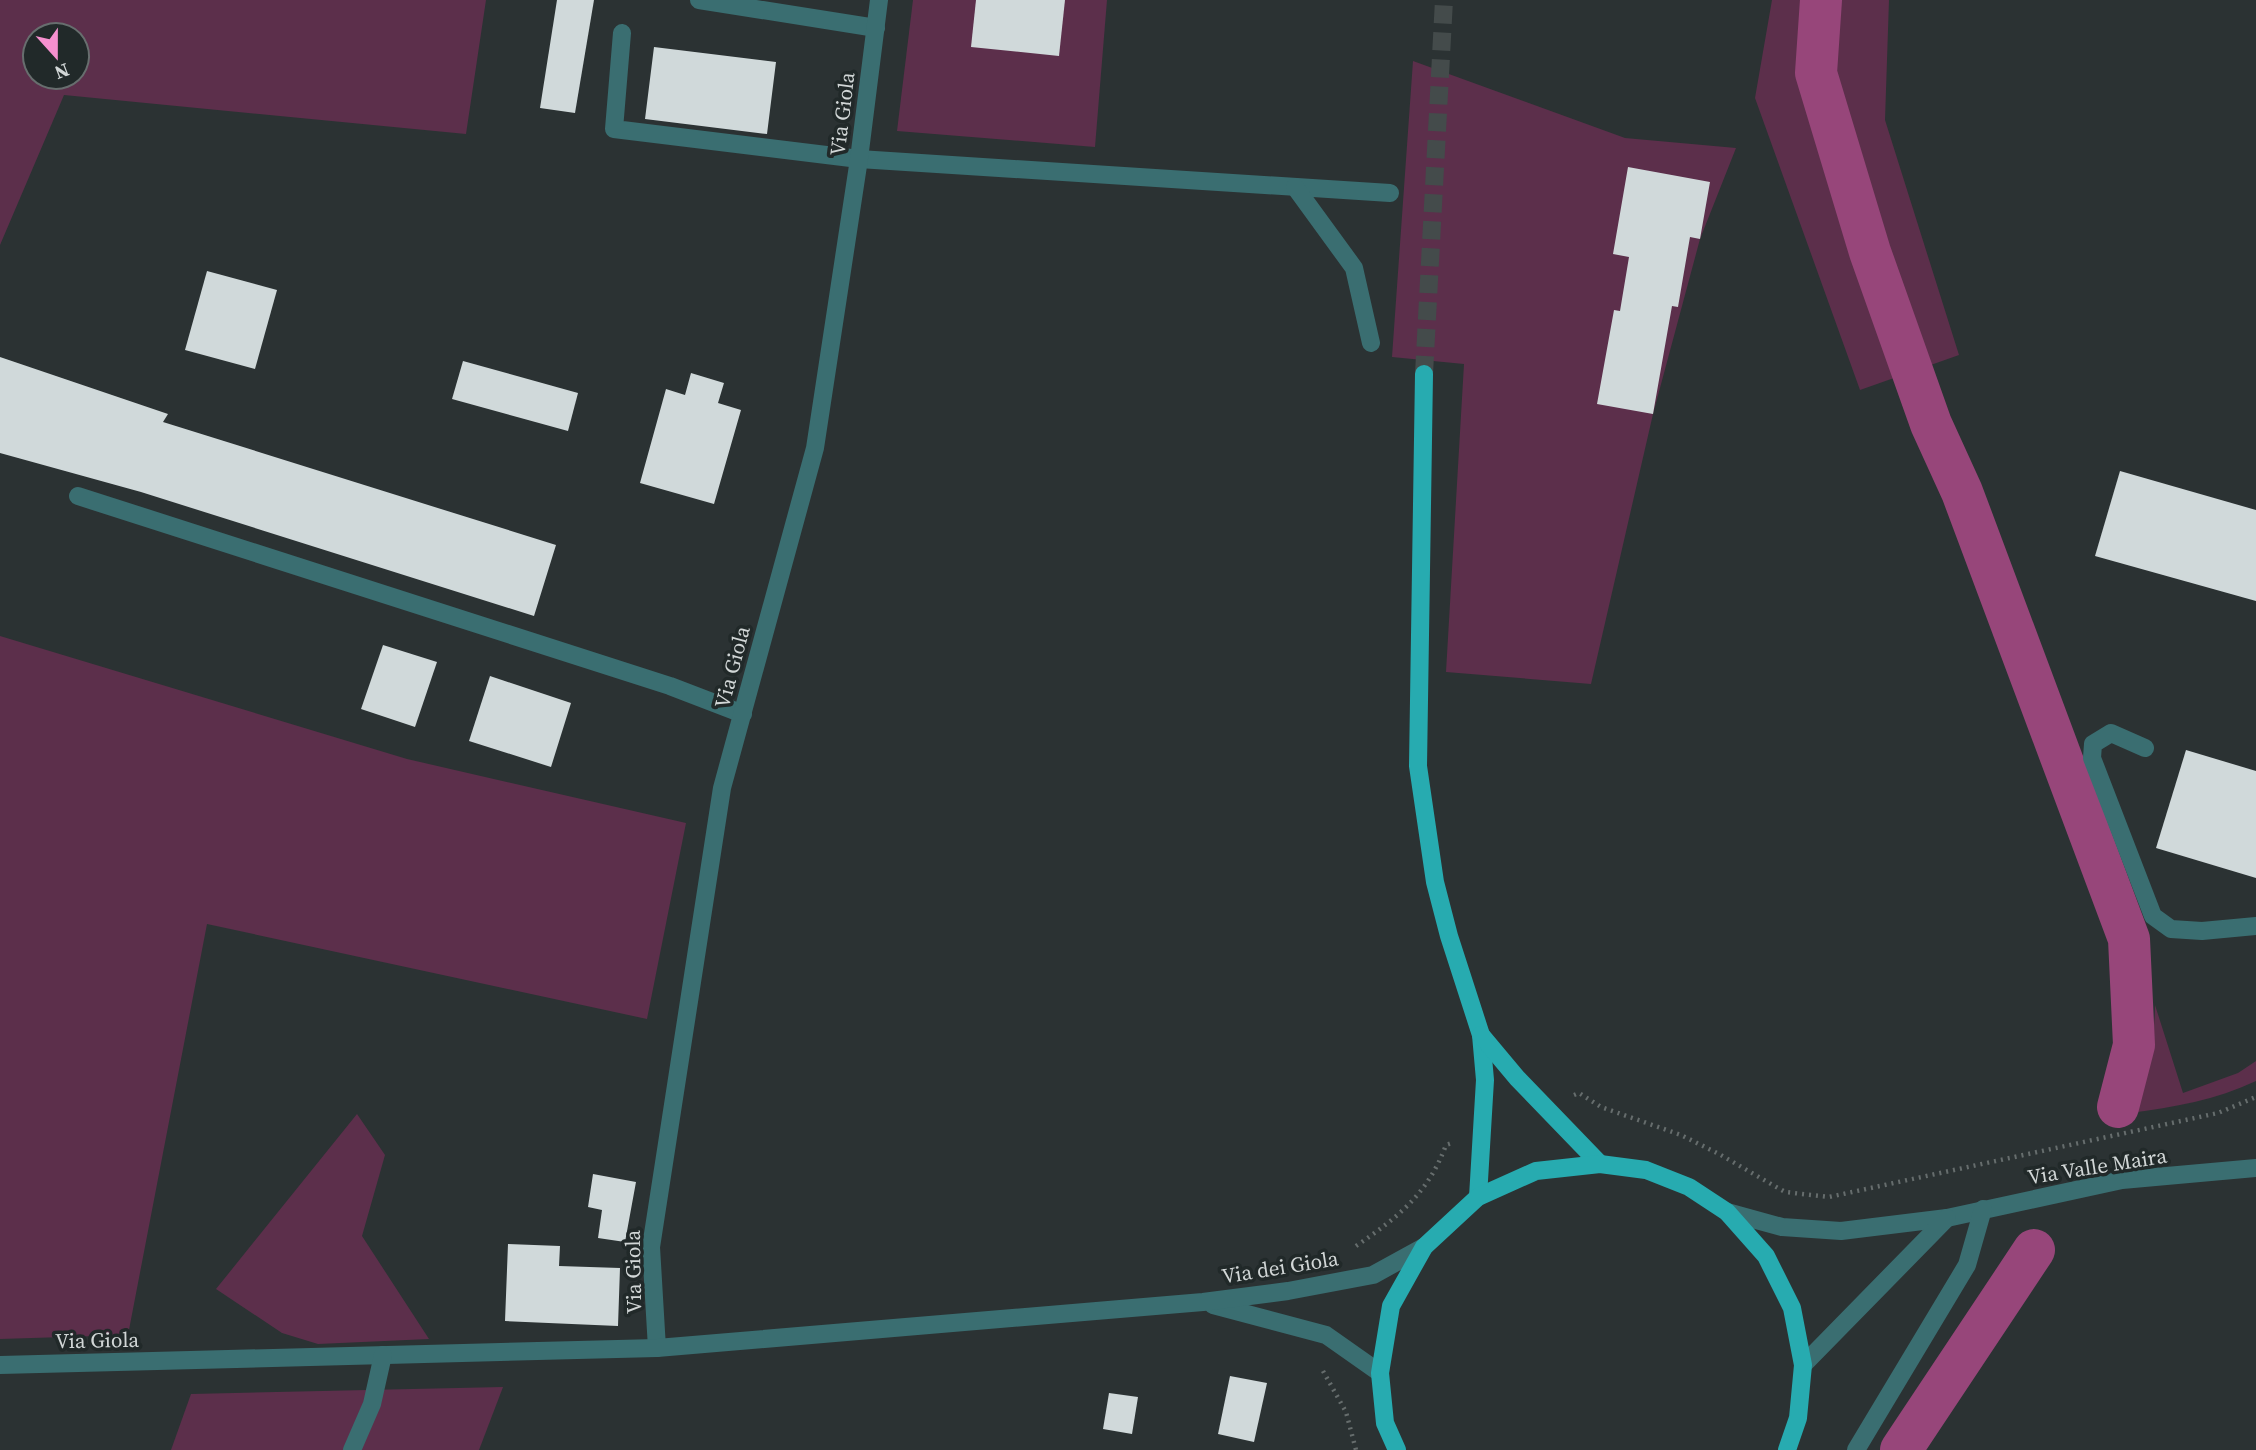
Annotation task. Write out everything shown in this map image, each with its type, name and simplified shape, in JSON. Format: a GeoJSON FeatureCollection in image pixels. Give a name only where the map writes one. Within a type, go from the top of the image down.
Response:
{"type":"FeatureCollection","features":[{"type":"Feature","properties":{"kind":"main road"},"geometry":{"type":"LineString","coordinates":[[1424,374],[1418,766],[1434,882],[1481,1035],[1485,1080],[1478,1197]]}},
{"type":"Feature","properties":{"kind":"main road"},"geometry":{"type":"LineString","coordinates":[[1481,1035],[1517,1078],[1600,1164]]}},
{"type":"Feature","properties":{"kind":"main road"},"geometry":{"type":"LineString","coordinates":[[1384,1450],[1385,1423],[1380,1373],[1391,1306],[1424,1247],[1478,1197],[1536,1171],[1600,1164],[1646,1170],[1689,1187],[1727,1212],[1766,1256],[1792,1308],[1803,1365],[1798,1418],[1787,1450]]}},
{"type":"Feature","properties":{"kind":"main road"},"geometry":{"type":"LineString","coordinates":[[1385,1423],[1397,1450]]}},
{"type":"Feature","properties":{"kind":"street"},"geometry":{"type":"LineString","coordinates":[[699,0],[876,28]]}},
{"type":"Feature","properties":{"kind":"street","name":"Via Giola"},"geometry":{"type":"LineString","coordinates":[[657,1348],[651,1247],[722,788],[815,448],[859,159],[879,0]]}},
{"type":"Feature","properties":{"kind":"street"},"geometry":{"type":"LineString","coordinates":[[622,33],[614,129],[859,159],[1390,193]]}},
{"type":"Feature","properties":{"kind":"street"},"geometry":{"type":"LineString","coordinates":[[1295,187],[1354,268],[1371,343]]}},
{"type":"Feature","properties":{"kind":"street"},"geometry":{"type":"LineString","coordinates":[[78,496],[670,686],[743,713]]}},
{"type":"Feature","properties":{"kind":"street"},"geometry":{"type":"LineString","coordinates":[[2146,748],[2110,733],[2093,744],[2092,758],[2153,916],[2171,929],[2202,931],[2256,926]]}},
{"type":"Feature","properties":{"kind":"street","name":"Via Valle Maira"},"geometry":{"type":"LineString","coordinates":[[1727,1212],[1782,1227],[1841,1231],[1947,1218],[2122,1180],[2256,1168]]}},
{"type":"Feature","properties":{"kind":"street"},"geometry":{"type":"LineString","coordinates":[[1856,1450],[1967,1265],[1983,1209]]}},
{"type":"Feature","properties":{"kind":"street"},"geometry":{"type":"LineString","coordinates":[[1803,1365],[1947,1218]]}},
{"type":"Feature","properties":{"kind":"street","name":"Via dei Giola"},"geometry":{"type":"LineString","coordinates":[[1203,1302],[1288,1292],[1373,1275],[1424,1247]]}},
{"type":"Feature","properties":{"kind":"street","name":"Via Giola"},"geometry":{"type":"LineString","coordinates":[[0,1365],[657,1348],[1203,1302]]}},
{"type":"Feature","properties":{"kind":"street","name":"Via dei Giola"},"geometry":{"type":"LineString","coordinates":[[1203,1302],[1326,1335],[1380,1373]]}},
{"type":"Feature","properties":{"kind":"street"},"geometry":{"type":"LineString","coordinates":[[352,1450],[372,1404],[383,1355]]}},
{"type":"Feature","properties":{"kind":"path"},"geometry":{"type":"LineString","coordinates":[[1571,1096],[1579,1093],[1601,1107],[1681,1135],[1785,1192],[1829,1197],[2218,1113],[2256,1097]]}},
{"type":"Feature","properties":{"kind":"path"},"geometry":{"type":"LineString","coordinates":[[1349,1251],[1389,1223],[1414,1199],[1437,1170],[1446,1145]]}},
{"type":"Feature","properties":{"kind":"path"},"geometry":{"type":"LineString","coordinates":[[1322,1368],[1346,1412],[1356,1450]]}},
{"type":"Feature","properties":{"kind":"shaded area"},"geometry":{"type":"Polygon","coordinates":[[[0,0],[486,0],[466,134],[64,95],[0,245],[0,0]]]}},
{"type":"Feature","properties":{"kind":"shaded area"},"geometry":{"type":"Polygon","coordinates":[[[913,0],[1107,0],[1095,147],[897,131],[913,0]]]}},
{"type":"Feature","properties":{"kind":"shaded area"},"geometry":{"type":"Polygon","coordinates":[[[1772,0],[1889,0],[1885,120],[1959,355],[1860,390],[1755,98],[1772,0]]]}},
{"type":"Feature","properties":{"kind":"shaded area"},"geometry":{"type":"Polygon","coordinates":[[[1413,61],[1625,138],[1736,148],[1700,239],[1653,414],[1591,684],[1446,672],[1464,364],[1392,357],[1413,61]]]}},
{"type":"Feature","properties":{"kind":"shaded area"},"geometry":{"type":"Polygon","coordinates":[[[0,636],[407,759],[686,823],[647,1019],[207,924],[128,1335],[0,1339],[0,636]]]}},
{"type":"Feature","properties":{"kind":"shaded area"},"geometry":{"type":"Polygon","coordinates":[[[2155,1005],[2183,1093],[2238,1073],[2256,1061],[2256,1081],[2194,1102],[2130,1113],[2148,1060],[2155,1005]]]}},
{"type":"Feature","properties":{"kind":"shaded area"},"geometry":{"type":"Polygon","coordinates":[[[357,1114],[385,1155],[362,1236],[429,1339],[318,1344],[282,1333],[216,1289],[357,1114]]]}},
{"type":"Feature","properties":{"kind":"shaded area"},"geometry":{"type":"Polygon","coordinates":[[[503,1387],[479,1450],[171,1450],[191,1394],[503,1387]]]}},
{"type":"Feature","properties":{"kind":"building"},"geometry":{"type":"Polygon","coordinates":[[[557,0],[594,0],[575,113],[540,108],[557,0]]]}},
{"type":"Feature","properties":{"kind":"building"},"geometry":{"type":"Polygon","coordinates":[[[976,0],[1065,0],[1059,56],[971,47],[976,0]]]}},
{"type":"Feature","properties":{"kind":"building"},"geometry":{"type":"Polygon","coordinates":[[[654,47],[776,62],[767,134],[645,119],[654,47]]]}},
{"type":"Feature","properties":{"kind":"building"},"geometry":{"type":"Polygon","coordinates":[[[1628,167],[1710,182],[1700,239],[1690,237],[1678,307],[1672,306],[1653,414],[1597,404],[1614,310],[1620,311],[1629,257],[1613,254],[1628,167]]]}},
{"type":"Feature","properties":{"kind":"building"},"geometry":{"type":"Polygon","coordinates":[[[207,271],[277,290],[255,369],[185,350],[207,271]]]}},
{"type":"Feature","properties":{"kind":"building"},"geometry":{"type":"Polygon","coordinates":[[[0,357],[168,414],[163,422],[556,545],[534,616],[141,492],[0,453],[0,357]]]}},
{"type":"Feature","properties":{"kind":"building"},"geometry":{"type":"Polygon","coordinates":[[[463,361],[578,393],[568,431],[452,399],[463,361]]]}},
{"type":"Feature","properties":{"kind":"building"},"geometry":{"type":"Polygon","coordinates":[[[691,373],[724,383],[718,403],[741,410],[714,504],[640,483],[666,389],[685,395],[691,373]]]}},
{"type":"Feature","properties":{"kind":"building"},"geometry":{"type":"Polygon","coordinates":[[[2120,471],[2256,510],[2256,601],[2095,556],[2120,471]]]}},
{"type":"Feature","properties":{"kind":"building"},"geometry":{"type":"Polygon","coordinates":[[[383,645],[437,662],[415,727],[361,709],[383,645]]]}},
{"type":"Feature","properties":{"kind":"building"},"geometry":{"type":"Polygon","coordinates":[[[490,676],[571,703],[551,767],[469,741],[490,676]]]}},
{"type":"Feature","properties":{"kind":"building"},"geometry":{"type":"Polygon","coordinates":[[[2186,750],[2256,771],[2256,878],[2156,848],[2186,750]]]}},
{"type":"Feature","properties":{"kind":"building"},"geometry":{"type":"Polygon","coordinates":[[[593,1174],[636,1182],[625,1242],[598,1238],[602,1210],[588,1207],[593,1174]]]}},
{"type":"Feature","properties":{"kind":"building"},"geometry":{"type":"Polygon","coordinates":[[[508,1244],[560,1246],[559,1266],[620,1268],[618,1326],[505,1321],[508,1244]]]}},
{"type":"Feature","properties":{"kind":"building"},"geometry":{"type":"Polygon","coordinates":[[[1230,1376],[1267,1383],[1254,1442],[1218,1434],[1230,1376]]]}},
{"type":"Feature","properties":{"kind":"building"},"geometry":{"type":"Polygon","coordinates":[[[1109,1393],[1138,1397],[1132,1434],[1103,1429],[1109,1393]]]}},
{"type":"Feature","properties":{"kind":"waterway"},"geometry":{"type":"LineString","coordinates":[[1821,0],[1816,73],[1870,252],[1931,424],[1962,492],[2129,939],[2134,1045],[2118,1107]]}},
{"type":"Feature","properties":{"kind":"waterway"},"geometry":{"type":"LineString","coordinates":[[1901,1450],[2034,1250]]}},
{"type":"Feature","properties":{"kind":"tunnel"},"geometry":{"type":"LineString","coordinates":[[1424,374],[1444,0]]}}]}
